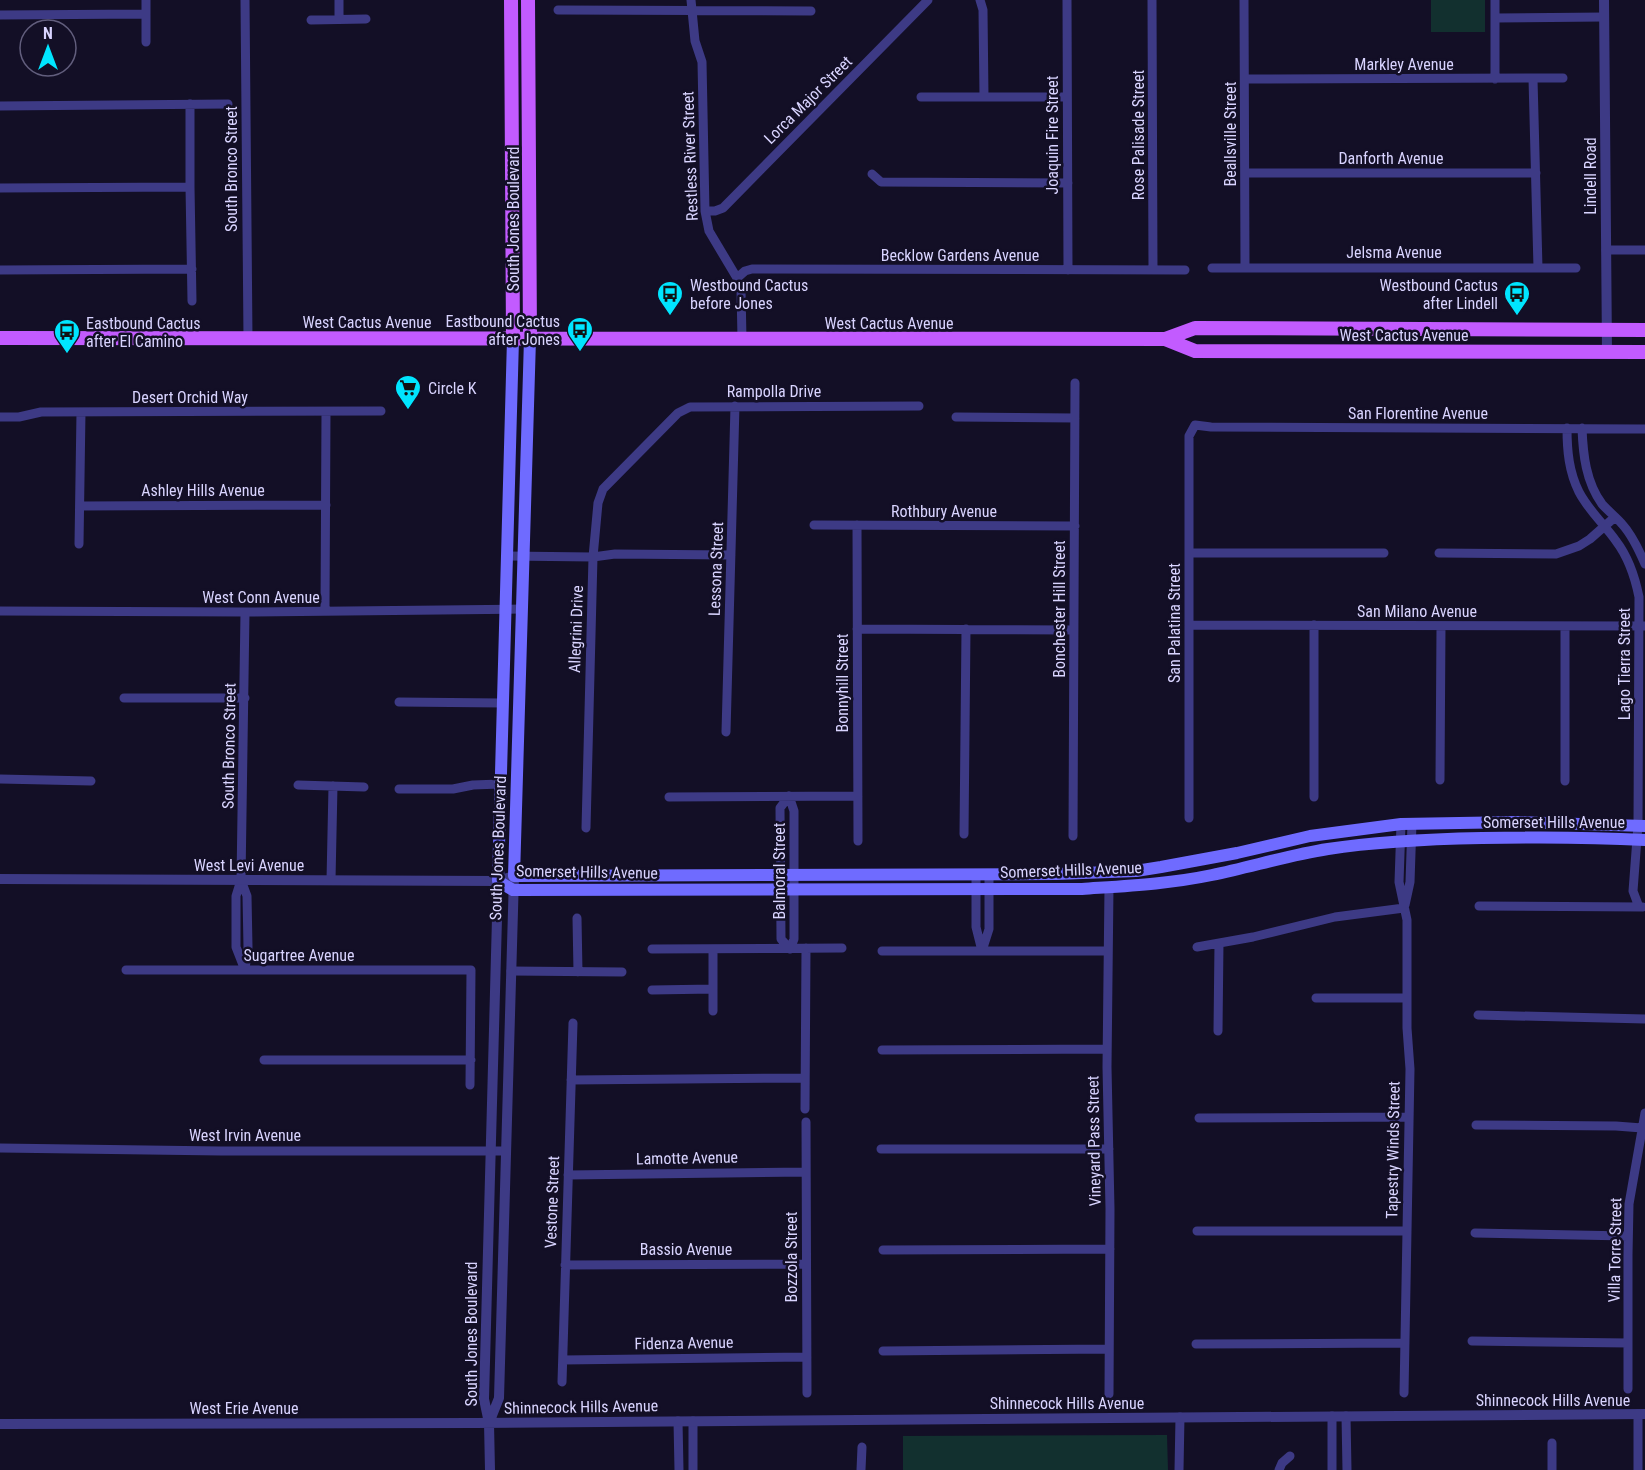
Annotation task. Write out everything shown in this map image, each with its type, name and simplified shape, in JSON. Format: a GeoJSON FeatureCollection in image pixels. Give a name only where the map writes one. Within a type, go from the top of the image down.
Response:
{"type":"FeatureCollection","features":[{"type":"Feature","properties":{"kind":"main road","name":"South Jones Boulevard"},"geometry":{"type":"LineString","coordinates":[[498,881],[513,339],[511,0]]}},
{"type":"Feature","properties":{"kind":"main road","name":"South Jones Boulevard"},"geometry":{"type":"LineString","coordinates":[[514,876],[530,339],[528,0]]}},
{"type":"Feature","properties":{"kind":"main road","name":"West Cactus Avenue"},"geometry":{"type":"LineString","coordinates":[[0,338],[1165,339],[1195,328],[1645,330]]}},
{"type":"Feature","properties":{"kind":"main road","name":"West Cactus Avenue"},"geometry":{"type":"LineString","coordinates":[[1165,339],[1195,351],[1645,352]]}},
{"type":"Feature","properties":{"kind":"main road","name":"Somerset Hills Avenue"},"geometry":{"type":"LineString","coordinates":[[514,876],[1056,874],[1136,871],[1197,861],[1310,836],[1407,824],[1517,822],[1642,826]]}},
{"type":"Feature","properties":{"kind":"main road","name":"Somerset Hills Avenue"},"geometry":{"type":"LineString","coordinates":[[498,881],[513,890],[989,890],[1108,887],[1187,879],[1325,849],[1406,840],[1535,837],[1641,840]]}},
{"type":"Feature","properties":{"kind":"street"},"geometry":{"type":"LineString","coordinates":[[146,0],[146,42]]}},
{"type":"Feature","properties":{"kind":"street","name":"South Bronco Street"},"geometry":{"type":"LineString","coordinates":[[245,0],[248,339]]}},
{"type":"Feature","properties":{"kind":"street"},"geometry":{"type":"LineString","coordinates":[[339,0],[339,19]]}},
{"type":"Feature","properties":{"kind":"street","name":"Restless River Street"},"geometry":{"type":"LineString","coordinates":[[691,0],[695,41],[702,62],[705,212],[709,231],[741,290],[742,339]]}},
{"type":"Feature","properties":{"kind":"street"},"geometry":{"type":"LineString","coordinates":[[792,0],[792,10]]}},
{"type":"Feature","properties":{"kind":"street","name":"Lorca Major Street"},"geometry":{"type":"LineString","coordinates":[[705,212],[723,208],[928,0]]}},
{"type":"Feature","properties":{"kind":"street"},"geometry":{"type":"LineString","coordinates":[[980,0],[983,10],[984,97]]}},
{"type":"Feature","properties":{"kind":"street","name":"Joaquin Fire Street"},"geometry":{"type":"LineString","coordinates":[[1067,0],[1068,270]]}},
{"type":"Feature","properties":{"kind":"street","name":"Rose Palisade Street"},"geometry":{"type":"LineString","coordinates":[[1152,0],[1153,270]]}},
{"type":"Feature","properties":{"kind":"street","name":"Beallsville Street"},"geometry":{"type":"LineString","coordinates":[[1244,0],[1245,268]]}},
{"type":"Feature","properties":{"kind":"street"},"geometry":{"type":"LineString","coordinates":[[1495,0],[1495,79]]}},
{"type":"Feature","properties":{"kind":"street","name":"Lindell Road"},"geometry":{"type":"LineString","coordinates":[[1604,0],[1607,352]]}},
{"type":"Feature","properties":{"kind":"street"},"geometry":{"type":"LineString","coordinates":[[558,10],[595,5],[691,10],[811,11]]}},
{"type":"Feature","properties":{"kind":"street"},"geometry":{"type":"LineString","coordinates":[[0,15],[146,14]]}},
{"type":"Feature","properties":{"kind":"street"},"geometry":{"type":"LineString","coordinates":[[1496,18],[1604,17]]}},
{"type":"Feature","properties":{"kind":"street"},"geometry":{"type":"LineString","coordinates":[[311,20],[366,19]]}},
{"type":"Feature","properties":{"kind":"street","name":"Markley Avenue"},"geometry":{"type":"LineString","coordinates":[[1245,79],[1563,78]]}},
{"type":"Feature","properties":{"kind":"street"},"geometry":{"type":"LineString","coordinates":[[1533,79],[1538,268]]}},
{"type":"Feature","properties":{"kind":"street"},"geometry":{"type":"LineString","coordinates":[[921,97],[1067,98]]}},
{"type":"Feature","properties":{"kind":"street"},"geometry":{"type":"LineString","coordinates":[[190,104],[192,301]]}},
{"type":"Feature","properties":{"kind":"street"},"geometry":{"type":"LineString","coordinates":[[0,106],[228,104]]}},
{"type":"Feature","properties":{"kind":"street","name":"Danforth Avenue"},"geometry":{"type":"LineString","coordinates":[[1245,173],[1536,173]]}},
{"type":"Feature","properties":{"kind":"street"},"geometry":{"type":"LineString","coordinates":[[872,174],[881,182],[1068,183]]}},
{"type":"Feature","properties":{"kind":"street"},"geometry":{"type":"LineString","coordinates":[[0,188],[190,187]]}},
{"type":"Feature","properties":{"kind":"street"},"geometry":{"type":"LineString","coordinates":[[1606,250],[1645,250]]}},
{"type":"Feature","properties":{"kind":"street","name":"Jelsma Avenue"},"geometry":{"type":"LineString","coordinates":[[1212,268],[1576,268]]}},
{"type":"Feature","properties":{"kind":"street","name":"Becklow Gardens Avenue"},"geometry":{"type":"LineString","coordinates":[[736,278],[752,269],[1185,270]]}},
{"type":"Feature","properties":{"kind":"street"},"geometry":{"type":"LineString","coordinates":[[0,270],[192,270]]}},
{"type":"Feature","properties":{"kind":"street","name":"Bonchester Hill Street"},"geometry":{"type":"LineString","coordinates":[[1073,836],[1075,383]]}},
{"type":"Feature","properties":{"kind":"street","name":"Lessona Street"},"geometry":{"type":"LineString","coordinates":[[726,732],[735,406]]}},
{"type":"Feature","properties":{"kind":"street","name":"Rampolla Drive"},"geometry":{"type":"LineString","coordinates":[[644,447],[678,413],[696,407],[919,406]]}},
{"type":"Feature","properties":{"kind":"street","name":"Desert Orchid Way"},"geometry":{"type":"LineString","coordinates":[[0,417],[18,417],[41,412],[381,411]]}},
{"type":"Feature","properties":{"kind":"street"},"geometry":{"type":"LineString","coordinates":[[79,544],[81,412]]}},
{"type":"Feature","properties":{"kind":"street"},"geometry":{"type":"LineString","coordinates":[[325,611],[326,412]]}},
{"type":"Feature","properties":{"kind":"street"},"geometry":{"type":"LineString","coordinates":[[956,417],[1075,418]]}},
{"type":"Feature","properties":{"kind":"street","name":"San Florentine Avenue"},"geometry":{"type":"LineString","coordinates":[[1192,428],[1200,425],[1645,429]]}},
{"type":"Feature","properties":{"kind":"street","name":"San Palatina Street"},"geometry":{"type":"LineString","coordinates":[[1189,818],[1189,436],[1192,428]]}},
{"type":"Feature","properties":{"kind":"street","name":"Lago Tierra Street"},"geometry":{"type":"LineString","coordinates":[[1567,428],[1568,459],[1572,476],[1586,504],[1616,541],[1628,562],[1639,597],[1642,626],[1642,826],[1633,891],[1642,907]]}},
{"type":"Feature","properties":{"kind":"street"},"geometry":{"type":"LineString","coordinates":[[1582,428],[1583,451],[1593,489],[1602,504],[1628,532],[1644,558],[1628,562]]}},
{"type":"Feature","properties":{"kind":"street","name":"Allegrini Drive"},"geometry":{"type":"LineString","coordinates":[[586,828],[593,557],[599,497],[603,489],[644,447]]}},
{"type":"Feature","properties":{"kind":"street","name":"Ashley Hills Avenue"},"geometry":{"type":"LineString","coordinates":[[80,506],[326,505]]}},
{"type":"Feature","properties":{"kind":"street"},"geometry":{"type":"LineString","coordinates":[[1439,553],[1556,554],[1579,546],[1615,517]]}},
{"type":"Feature","properties":{"kind":"street","name":"Rothbury Avenue"},"geometry":{"type":"LineString","coordinates":[[814,525],[1075,526]]}},
{"type":"Feature","properties":{"kind":"street","name":"Bonnyhill Street"},"geometry":{"type":"LineString","coordinates":[[857,525],[858,841]]}},
{"type":"Feature","properties":{"kind":"street"},"geometry":{"type":"LineString","coordinates":[[1190,553],[1384,553]]}},
{"type":"Feature","properties":{"kind":"street"},"geometry":{"type":"LineString","coordinates":[[506,556],[731,555]]}},
{"type":"Feature","properties":{"kind":"street","name":"West Conn Avenue"},"geometry":{"type":"LineString","coordinates":[[0,611],[245,612],[522,609]]}},
{"type":"Feature","properties":{"kind":"street","name":"South Bronco Street"},"geometry":{"type":"LineString","coordinates":[[245,612],[241,880],[236,896],[236,947],[245,970]]}},
{"type":"Feature","properties":{"kind":"street","name":"San Milano Avenue"},"geometry":{"type":"LineString","coordinates":[[1190,625],[1642,626]]}},
{"type":"Feature","properties":{"kind":"street"},"geometry":{"type":"LineString","coordinates":[[1314,626],[1314,797]]}},
{"type":"Feature","properties":{"kind":"street"},"geometry":{"type":"LineString","coordinates":[[1440,780],[1441,626]]}},
{"type":"Feature","properties":{"kind":"street"},"geometry":{"type":"LineString","coordinates":[[1565,626],[1565,781]]}},
{"type":"Feature","properties":{"kind":"street"},"geometry":{"type":"LineString","coordinates":[[857,629],[1074,630]]}},
{"type":"Feature","properties":{"kind":"street"},"geometry":{"type":"LineString","coordinates":[[964,834],[966,630]]}},
{"type":"Feature","properties":{"kind":"street"},"geometry":{"type":"LineString","coordinates":[[124,698],[245,698]]}},
{"type":"Feature","properties":{"kind":"street"},"geometry":{"type":"LineString","coordinates":[[399,702],[502,703]]}},
{"type":"Feature","properties":{"kind":"street"},"geometry":{"type":"LineString","coordinates":[[0,779],[91,781]]}},
{"type":"Feature","properties":{"kind":"street"},"geometry":{"type":"LineString","coordinates":[[399,789],[453,789],[473,785],[500,784]]}},
{"type":"Feature","properties":{"kind":"street"},"geometry":{"type":"LineString","coordinates":[[298,785],[364,787]]}},
{"type":"Feature","properties":{"kind":"street"},"geometry":{"type":"LineString","coordinates":[[331,880],[333,786]]}},
{"type":"Feature","properties":{"kind":"street","name":"Balmoral Street"},"geometry":{"type":"LineString","coordinates":[[789,796],[780,808],[787,875],[781,939],[790,949]]}},
{"type":"Feature","properties":{"kind":"street","name":"Balmoral Street"},"geometry":{"type":"LineString","coordinates":[[787,875],[794,811],[789,796]]}},
{"type":"Feature","properties":{"kind":"street"},"geometry":{"type":"LineString","coordinates":[[669,797],[858,796]]}},
{"type":"Feature","properties":{"kind":"street","name":"Tapestry Winds Street"},"geometry":{"type":"LineString","coordinates":[[1404,1393],[1410,1069],[1406,998],[1407,920],[1399,882],[1407,824]]}},
{"type":"Feature","properties":{"kind":"street"},"geometry":{"type":"LineString","coordinates":[[976,874],[976,927],[982,951]]}},
{"type":"Feature","properties":{"kind":"street"},"geometry":{"type":"LineString","coordinates":[[982,951],[989,929],[990,874]]}},
{"type":"Feature","properties":{"kind":"street","name":"Somerset Hills Avenue"},"geometry":{"type":"LineString","coordinates":[[498,881],[514,876]]}},
{"type":"Feature","properties":{"kind":"street","name":"South Jones Boulevard"},"geometry":{"type":"LineString","coordinates":[[489,1423],[499,1398],[514,876]]}},
{"type":"Feature","properties":{"kind":"street","name":"West Levi Avenue"},"geometry":{"type":"LineString","coordinates":[[0,879],[498,881]]}},
{"type":"Feature","properties":{"kind":"street","name":"South Jones Boulevard"},"geometry":{"type":"LineString","coordinates":[[489,1423],[484,1399],[498,881]]}},
{"type":"Feature","properties":{"kind":"street","name":"Vineyard Pass Street"},"geometry":{"type":"LineString","coordinates":[[1108,887],[1109,1394]]}},
{"type":"Feature","properties":{"kind":"street"},"geometry":{"type":"LineString","coordinates":[[1479,906],[1642,907],[1645,896]]}},
{"type":"Feature","properties":{"kind":"street"},"geometry":{"type":"LineString","coordinates":[[1197,947],[1335,917],[1404,908]]}},
{"type":"Feature","properties":{"kind":"street"},"geometry":{"type":"LineString","coordinates":[[577,918],[578,972]]}},
{"type":"Feature","properties":{"kind":"street"},"geometry":{"type":"LineString","coordinates":[[1218,1031],[1220,943]]}},
{"type":"Feature","properties":{"kind":"street"},"geometry":{"type":"LineString","coordinates":[[805,1109],[806,948]]}},
{"type":"Feature","properties":{"kind":"street"},"geometry":{"type":"LineString","coordinates":[[652,949],[842,948]]}},
{"type":"Feature","properties":{"kind":"street"},"geometry":{"type":"LineString","coordinates":[[713,949],[713,1011]]}},
{"type":"Feature","properties":{"kind":"street"},"geometry":{"type":"LineString","coordinates":[[882,951],[1107,951]]}},
{"type":"Feature","properties":{"kind":"street","name":"Sugartree Avenue"},"geometry":{"type":"LineString","coordinates":[[126,970],[471,970],[471,1060]]}},
{"type":"Feature","properties":{"kind":"street"},"geometry":{"type":"LineString","coordinates":[[511,971],[622,972]]}},
{"type":"Feature","properties":{"kind":"street"},"geometry":{"type":"LineString","coordinates":[[652,990],[713,989]]}},
{"type":"Feature","properties":{"kind":"street"},"geometry":{"type":"LineString","coordinates":[[1316,998],[1406,998]]}},
{"type":"Feature","properties":{"kind":"street"},"geometry":{"type":"LineString","coordinates":[[1478,1015],[1645,1019]]}},
{"type":"Feature","properties":{"kind":"street","name":"Vestone Street"},"geometry":{"type":"LineString","coordinates":[[562,1382],[573,1023]]}},
{"type":"Feature","properties":{"kind":"street"},"geometry":{"type":"LineString","coordinates":[[882,1050],[1107,1049]]}},
{"type":"Feature","properties":{"kind":"street"},"geometry":{"type":"LineString","coordinates":[[264,1060],[471,1060],[470,1085]]}},
{"type":"Feature","properties":{"kind":"street"},"geometry":{"type":"LineString","coordinates":[[571,1080],[806,1078]]}},
{"type":"Feature","properties":{"kind":"street","name":"Villa Torre Street"},"geometry":{"type":"LineString","coordinates":[[1628,1389],[1628,1236],[1631,1194],[1645,1113]]}},
{"type":"Feature","properties":{"kind":"street"},"geometry":{"type":"LineString","coordinates":[[1199,1118],[1408,1117]]}},
{"type":"Feature","properties":{"kind":"street","name":"Bozzola Street"},"geometry":{"type":"LineString","coordinates":[[806,1122],[807,1393]]}},
{"type":"Feature","properties":{"kind":"street"},"geometry":{"type":"LineString","coordinates":[[1476,1125],[1642,1128]]}},
{"type":"Feature","properties":{"kind":"street","name":"West Irvin Avenue"},"geometry":{"type":"LineString","coordinates":[[0,1148],[506,1151]]}},
{"type":"Feature","properties":{"kind":"street"},"geometry":{"type":"LineString","coordinates":[[881,1149],[1110,1149]]}},
{"type":"Feature","properties":{"kind":"street","name":"Lamotte Avenue"},"geometry":{"type":"LineString","coordinates":[[568,1175],[806,1172]]}},
{"type":"Feature","properties":{"kind":"street"},"geometry":{"type":"LineString","coordinates":[[1197,1231],[1407,1231]]}},
{"type":"Feature","properties":{"kind":"street"},"geometry":{"type":"LineString","coordinates":[[1475,1233],[1628,1236]]}},
{"type":"Feature","properties":{"kind":"street"},"geometry":{"type":"LineString","coordinates":[[883,1250],[1110,1249]]}},
{"type":"Feature","properties":{"kind":"street","name":"Bassio Avenue"},"geometry":{"type":"LineString","coordinates":[[565,1265],[806,1264]]}},
{"type":"Feature","properties":{"kind":"street"},"geometry":{"type":"LineString","coordinates":[[1472,1341],[1628,1343]]}},
{"type":"Feature","properties":{"kind":"street"},"geometry":{"type":"LineString","coordinates":[[1197,1344],[1405,1342]]}},
{"type":"Feature","properties":{"kind":"street"},"geometry":{"type":"LineString","coordinates":[[883,1351],[1109,1349]]}},
{"type":"Feature","properties":{"kind":"street","name":"Fidenza Avenue"},"geometry":{"type":"LineString","coordinates":[[562,1360],[807,1357]]}},
{"type":"Feature","properties":{"kind":"street"},"geometry":{"type":"LineString","coordinates":[[1638,1470],[1642,1414]]}},
{"type":"Feature","properties":{"kind":"street","name":"Shinnecock Hills Avenue"},"geometry":{"type":"LineString","coordinates":[[489,1423],[1642,1414]]}},
{"type":"Feature","properties":{"kind":"street"},"geometry":{"type":"LineString","coordinates":[[1332,1416],[1332,1470]]}},
{"type":"Feature","properties":{"kind":"street"},"geometry":{"type":"LineString","coordinates":[[1346,1416],[1347,1470]]}},
{"type":"Feature","properties":{"kind":"street"},"geometry":{"type":"LineString","coordinates":[[1179,1470],[1180,1417]]}},
{"type":"Feature","properties":{"kind":"street"},"geometry":{"type":"LineString","coordinates":[[678,1421],[678,1470]]}},
{"type":"Feature","properties":{"kind":"street"},"geometry":{"type":"LineString","coordinates":[[693,1421],[693,1470]]}},
{"type":"Feature","properties":{"kind":"street"},"geometry":{"type":"LineString","coordinates":[[489,1423],[490,1470]]}},
{"type":"Feature","properties":{"kind":"street","name":"West Erie Avenue"},"geometry":{"type":"LineString","coordinates":[[0,1424],[489,1423]]}},
{"type":"Feature","properties":{"kind":"street"},"geometry":{"type":"LineString","coordinates":[[1552,1443],[1552,1470]]}},
{"type":"Feature","properties":{"kind":"street"},"geometry":{"type":"LineString","coordinates":[[861,1470],[862,1447]]}},
{"type":"Feature","properties":{"kind":"street"},"geometry":{"type":"LineString","coordinates":[[1279,1470],[1282,1463],[1290,1456]]}},
{"type":"Feature","properties":{"kind":"green space"},"geometry":{"type":"Polygon","coordinates":[[[1431,0],[1485,0],[1485,32],[1431,32],[1431,0]]]}},
{"type":"Feature","properties":{"kind":"green space"},"geometry":{"type":"Polygon","coordinates":[[[1167,1435],[1168,1470],[903,1470],[903,1436],[1167,1435]]]}},
{"type":"Feature","properties":{"kind":"place","name":"Westbound Cactus before Jones"},"geometry":{"type":"Point","coordinates":[670,317]}},
{"type":"Feature","properties":{"kind":"place","name":"Westbound Cactus after Lindell"},"geometry":{"type":"Point","coordinates":[1517,317]}},
{"type":"Feature","properties":{"kind":"place","name":"Eastbound Cactus after Jones"},"geometry":{"type":"Point","coordinates":[580,353]}},
{"type":"Feature","properties":{"kind":"place","name":"Eastbound Cactus after El Camino"},"geometry":{"type":"Point","coordinates":[67,355]}},
{"type":"Feature","properties":{"kind":"place","name":"Circle K"},"geometry":{"type":"Point","coordinates":[408,411]}}]}
